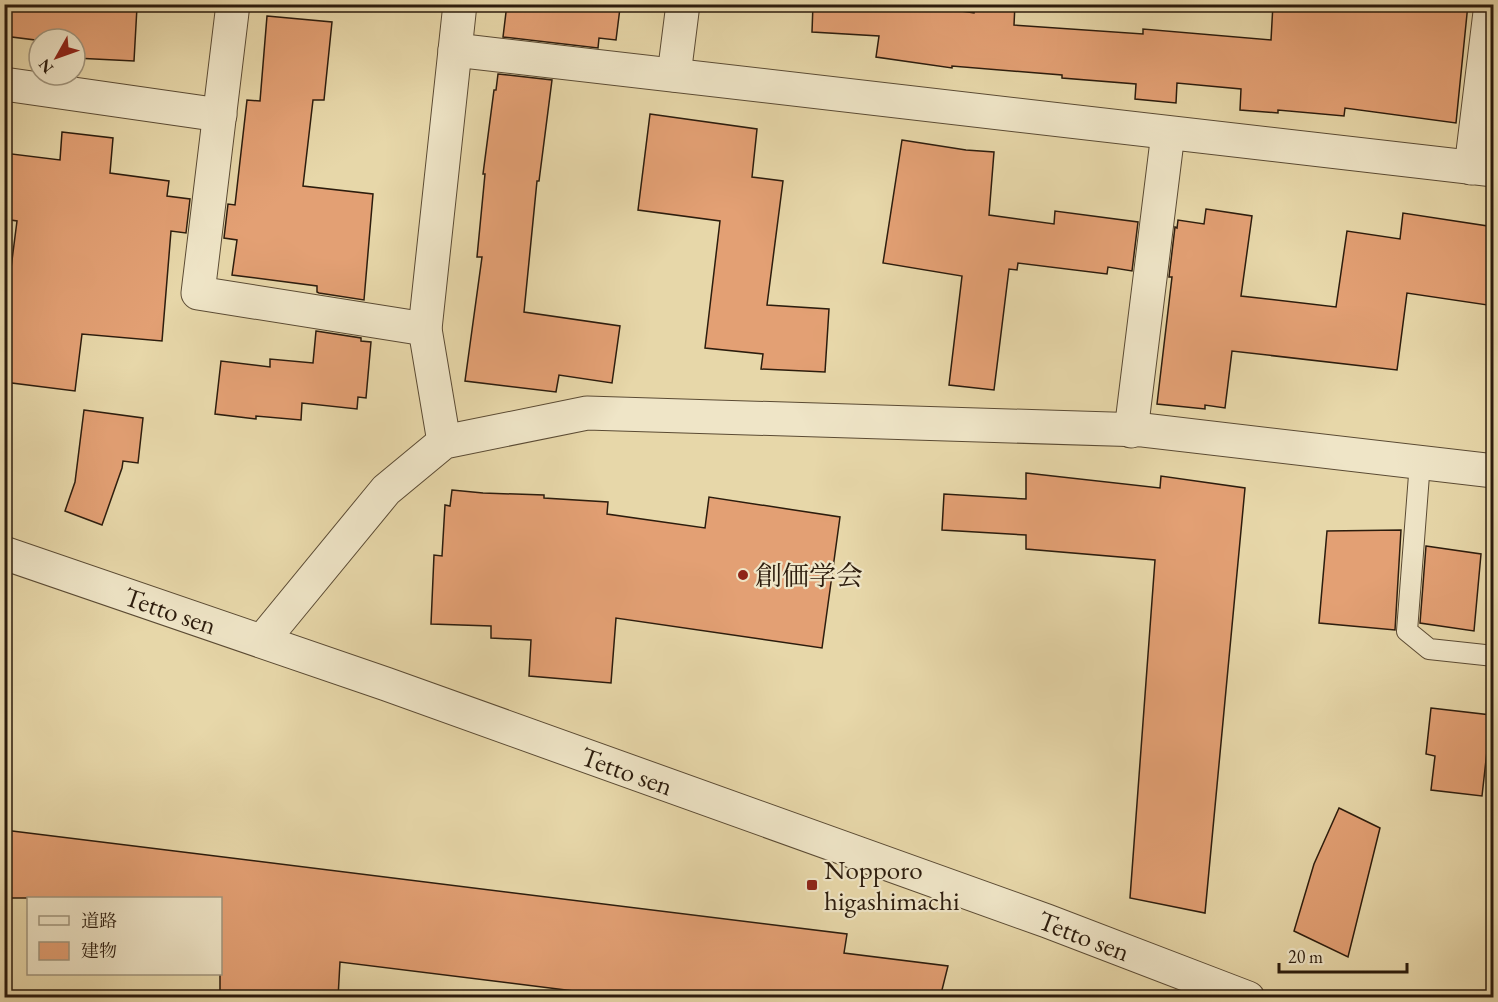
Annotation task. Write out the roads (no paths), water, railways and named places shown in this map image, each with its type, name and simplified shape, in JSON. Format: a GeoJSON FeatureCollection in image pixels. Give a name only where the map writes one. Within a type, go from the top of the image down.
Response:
{"type":"FeatureCollection","features":[{"type":"Feature","properties":{"kind":"street"},"geometry":{"type":"LineString","coordinates":[[233,4],[198,293],[425,328]]}},
{"type":"Feature","properties":{"kind":"street"},"geometry":{"type":"LineString","coordinates":[[444,442],[425,328],[460,4]]}},
{"type":"Feature","properties":{"kind":"street"},"geometry":{"type":"LineString","coordinates":[[674,75],[683,4]]}},
{"type":"Feature","properties":{"kind":"street"},"geometry":{"type":"LineString","coordinates":[[455,50],[1482,169],[1491,4]]}},
{"type":"Feature","properties":{"kind":"street"},"geometry":{"type":"LineString","coordinates":[[4,84],[220,115]]}},
{"type":"Feature","properties":{"kind":"street"},"geometry":{"type":"LineString","coordinates":[[1131,430],[1168,133]]}},
{"type":"Feature","properties":{"kind":"street"},"geometry":{"type":"LineString","coordinates":[[262,641],[386,490],[444,442],[587,413],[1143,430],[1494,471]]}},
{"type":"Feature","properties":{"kind":"street","name":"Tetto sen"},"geometry":{"type":"LineString","coordinates":[[4,553],[409,692],[1024,913],[1248,998]]}},
{"type":"Feature","properties":{"kind":"lane"},"geometry":{"type":"LineString","coordinates":[[1420,462],[1407,631],[1429,649],[1494,656]]}},
{"type":"Feature","properties":{"kind":"place","name":"創価学会"},"geometry":{"type":"Point","coordinates":[743,575]}},
{"type":"Feature","properties":{"kind":"place","name":"Nopporo higashimachi"},"geometry":{"type":"Point","coordinates":[812,885]}}]}
